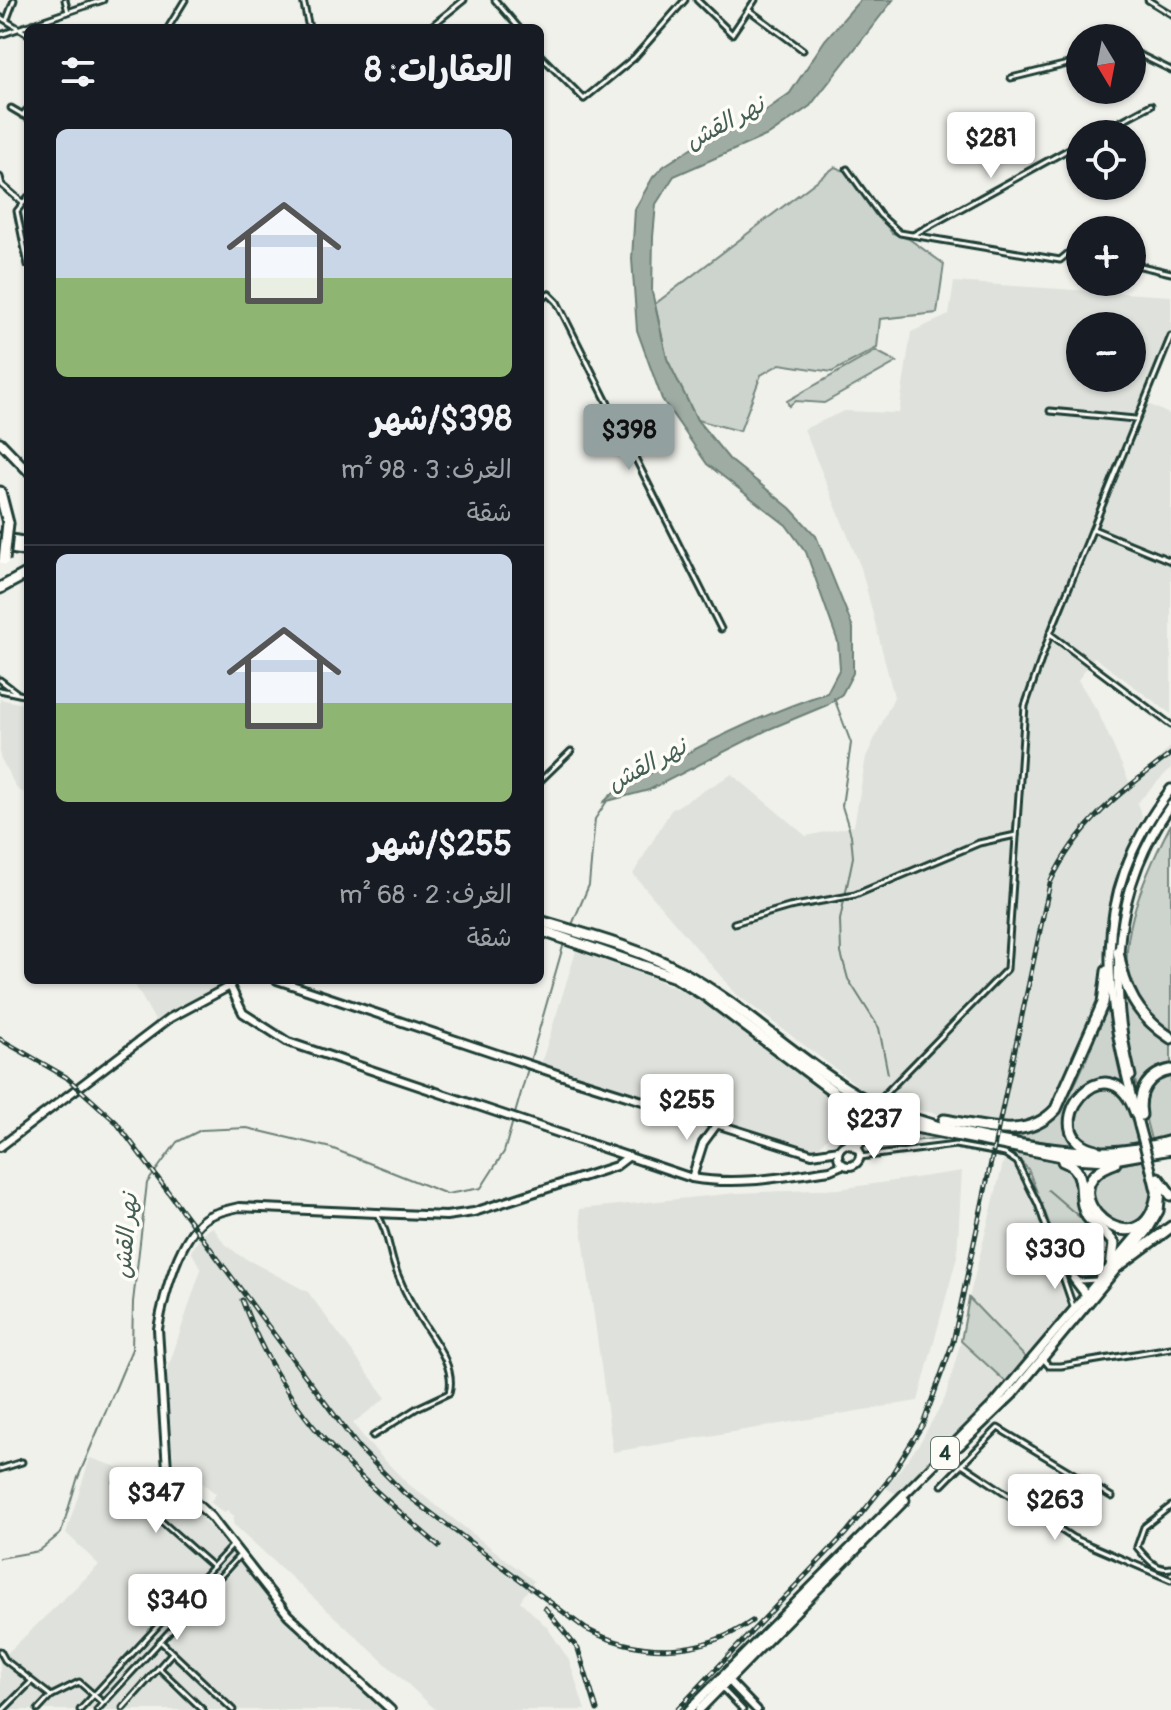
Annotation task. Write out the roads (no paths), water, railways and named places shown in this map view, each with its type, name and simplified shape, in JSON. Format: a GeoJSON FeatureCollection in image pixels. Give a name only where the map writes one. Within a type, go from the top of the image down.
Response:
{"type":"FeatureCollection","features":[{"type":"Feature","properties":{"kind":"highway"},"geometry":{"type":"LineString","coordinates":[[0,492],[8,523],[2,564]]}},
{"type":"Feature","properties":{"kind":"highway"},"geometry":{"type":"LineString","coordinates":[[0,538],[24,542]]}},
{"type":"Feature","properties":{"kind":"highway"},"geometry":{"type":"LineString","coordinates":[[0,546],[24,550]]}},
{"type":"Feature","properties":{"kind":"highway"},"geometry":{"type":"LineString","coordinates":[[0,588],[24,575]]}},
{"type":"Feature","properties":{"kind":"highway"},"geometry":{"type":"LineString","coordinates":[[544,923],[675,977],[849,1103],[890,1122],[1049,1155],[1108,1160],[1143,1155]]}},
{"type":"Feature","properties":{"kind":"highway"},"geometry":{"type":"LineString","coordinates":[[544,931],[675,968],[722,995],[850,1092],[876,1104],[969,1133],[1048,1148],[1107,1153],[1171,1141]]}},
{"type":"Feature","properties":{"kind":"highway"},"geometry":{"type":"LineString","coordinates":[[1118,951],[1125,986],[1136,1007],[1171,1038]]}},
{"type":"Feature","properties":{"kind":"highway"},"geometry":{"type":"LineString","coordinates":[[919,1118],[1015,1131],[1039,1125],[1048,1118],[1056,1109],[1103,1003],[1107,971]]}},
{"type":"Feature","properties":{"kind":"highway"},"geometry":{"type":"LineString","coordinates":[[1140,1120],[1141,1096],[1145,1086],[1157,1074],[1171,1070]]}},
{"type":"Feature","properties":{"kind":"highway"},"geometry":{"type":"LineString","coordinates":[[1107,1153],[1090,1149],[1075,1135],[1070,1116],[1077,1097],[1093,1086],[1115,1086],[1129,1095],[1140,1120]]}},
{"type":"Feature","properties":{"kind":"highway"},"geometry":{"type":"LineString","coordinates":[[849,1103],[855,1126],[856,1149]]}},
{"type":"Feature","properties":{"kind":"highway"},"geometry":{"type":"LineString","coordinates":[[856,1149],[867,1129],[890,1122]]}},
{"type":"Feature","properties":{"kind":"highway"},"geometry":{"type":"LineString","coordinates":[[1157,1194],[1147,1219],[1128,1229],[1108,1226],[1091,1208],[1089,1192],[1097,1173],[1110,1164],[1171,1149]]}},
{"type":"Feature","properties":{"kind":"highway"},"geometry":{"type":"LineString","coordinates":[[1049,1155],[1071,1163],[1078,1170],[1087,1216],[1114,1244],[1114,1267]]}},
{"type":"Feature","properties":{"kind":"highway"},"geometry":{"type":"LineString","coordinates":[[1155,1172],[1171,1195]]}},
{"type":"Feature","properties":{"kind":"highway"},"geometry":{"type":"LineString","coordinates":[[1114,1267],[1171,1227]]}},
{"type":"Feature","properties":{"kind":"main road"},"geometry":{"type":"LineString","coordinates":[[0,442],[24,467]]}},
{"type":"Feature","properties":{"kind":"main road"},"geometry":{"type":"LineString","coordinates":[[1157,1194],[1155,1172],[1115,1033],[1107,971],[1110,938],[1123,878],[1148,819],[1171,789]]}},
{"type":"Feature","properties":{"kind":"main road"},"geometry":{"type":"LineString","coordinates":[[1140,1120],[1120,1028],[1118,951],[1128,890],[1149,837],[1171,805]]}},
{"type":"Feature","properties":{"kind":"main road","name":"4"},"geometry":{"type":"LineString","coordinates":[[689,1710],[994,1404],[1089,1299],[1103,1276],[1157,1216],[1161,1199],[1155,1172]]}},
{"type":"Feature","properties":{"kind":"main road","name":"4"},"geometry":{"type":"LineString","coordinates":[[699,1710],[1012,1395],[1150,1219],[1157,1194]]}},
{"type":"Feature","properties":{"kind":"main road"},"geometry":{"type":"LineString","coordinates":[[1074,1279],[1089,1299]]}},
{"type":"Feature","properties":{"kind":"street"},"geometry":{"type":"LineString","coordinates":[[7,20],[14,0]]}},
{"type":"Feature","properties":{"kind":"street"},"geometry":{"type":"LineString","coordinates":[[65,0],[68,12]]}},
{"type":"Feature","properties":{"kind":"street"},"geometry":{"type":"LineString","coordinates":[[29,24],[103,0]]}},
{"type":"Feature","properties":{"kind":"street"},"geometry":{"type":"LineString","coordinates":[[170,24],[185,0]]}},
{"type":"Feature","properties":{"kind":"street"},"geometry":{"type":"LineString","coordinates":[[303,0],[308,24]]}},
{"type":"Feature","properties":{"kind":"street"},"geometry":{"type":"LineString","coordinates":[[434,24],[464,0]]}},
{"type":"Feature","properties":{"kind":"street"},"geometry":{"type":"LineString","coordinates":[[495,0],[516,24]]}},
{"type":"Feature","properties":{"kind":"street"},"geometry":{"type":"LineString","coordinates":[[544,59],[584,99],[634,58],[685,0]]}},
{"type":"Feature","properties":{"kind":"street"},"geometry":{"type":"LineString","coordinates":[[697,0],[732,34],[755,0]]}},
{"type":"Feature","properties":{"kind":"street"},"geometry":{"type":"LineString","coordinates":[[1148,0],[1171,14]]}},
{"type":"Feature","properties":{"kind":"street"},"geometry":{"type":"LineString","coordinates":[[749,10],[803,50]]}},
{"type":"Feature","properties":{"kind":"street"},"geometry":{"type":"LineString","coordinates":[[0,17],[24,32]]}},
{"type":"Feature","properties":{"kind":"street"},"geometry":{"type":"LineString","coordinates":[[0,35],[24,26]]}},
{"type":"Feature","properties":{"kind":"street"},"geometry":{"type":"LineString","coordinates":[[1146,58],[1171,70]]}},
{"type":"Feature","properties":{"kind":"street"},"geometry":{"type":"LineString","coordinates":[[1011,78],[1066,64]]}},
{"type":"Feature","properties":{"kind":"street"},"geometry":{"type":"LineString","coordinates":[[1123,120],[1151,105]]}},
{"type":"Feature","properties":{"kind":"street"},"geometry":{"type":"LineString","coordinates":[[11,108],[22,115]]}},
{"type":"Feature","properties":{"kind":"street"},"geometry":{"type":"LineString","coordinates":[[913,235],[1066,151]]}},
{"type":"Feature","properties":{"kind":"street"},"geometry":{"type":"LineString","coordinates":[[847,169],[883,218],[898,232],[1060,260],[1066,255]]}},
{"type":"Feature","properties":{"kind":"street"},"geometry":{"type":"LineString","coordinates":[[0,177],[2,185],[23,203],[17,211],[24,245]]}},
{"type":"Feature","properties":{"kind":"street"},"geometry":{"type":"LineString","coordinates":[[1146,267],[1171,273]]}},
{"type":"Feature","properties":{"kind":"street"},"geometry":{"type":"LineString","coordinates":[[544,297],[549,294],[557,302],[721,629]]}},
{"type":"Feature","properties":{"kind":"street"},"geometry":{"type":"LineString","coordinates":[[876,1104],[1007,969],[1025,706],[1050,634],[1171,336]]}},
{"type":"Feature","properties":{"kind":"street"},"geometry":{"type":"LineString","coordinates":[[1050,411],[1135,419]]}},
{"type":"Feature","properties":{"kind":"street"},"geometry":{"type":"LineString","coordinates":[[1093,529],[1171,561]]}},
{"type":"Feature","properties":{"kind":"street"},"geometry":{"type":"LineString","coordinates":[[1050,634],[1171,725]]}},
{"type":"Feature","properties":{"kind":"street"},"geometry":{"type":"LineString","coordinates":[[0,680],[19,694]]}},
{"type":"Feature","properties":{"kind":"street"},"geometry":{"type":"LineString","coordinates":[[0,690],[24,695]]}},
{"type":"Feature","properties":{"kind":"street"},"geometry":{"type":"LineString","coordinates":[[544,777],[571,751]]}},
{"type":"Feature","properties":{"kind":"street"},"geometry":{"type":"LineString","coordinates":[[734,923],[789,907],[855,895],[979,843],[1016,835]]}},
{"type":"Feature","properties":{"kind":"street"},"geometry":{"type":"LineString","coordinates":[[0,1147],[170,1018],[230,984]]}},
{"type":"Feature","properties":{"kind":"street"},"geometry":{"type":"LineString","coordinates":[[234,984],[243,1013],[288,1042],[692,1178],[726,1183],[749,1182],[830,1170],[842,1165],[851,1167],[856,1149]]}},
{"type":"Feature","properties":{"kind":"street"},"geometry":{"type":"LineString","coordinates":[[289,984],[536,1067],[812,1154],[955,1145],[1005,1154],[1017,1162],[1026,1175],[1072,1299],[1072,1316]]}},
{"type":"Feature","properties":{"kind":"street"},"geometry":{"type":"LineString","coordinates":[[692,1178],[703,1143],[717,1124]]}},
{"type":"Feature","properties":{"kind":"street"},"geometry":{"type":"LineString","coordinates":[[839,1150],[837,1156],[842,1165]]}},
{"type":"Feature","properties":{"kind":"street"},"geometry":{"type":"LineString","coordinates":[[391,1710],[288,1615],[238,1557],[211,1517],[178,1486],[167,1469],[158,1329],[161,1309],[187,1238],[209,1217],[239,1207],[446,1216],[474,1212],[616,1166],[629,1156]]}},
{"type":"Feature","properties":{"kind":"street"},"geometry":{"type":"LineString","coordinates":[[373,1436],[417,1408],[449,1393],[451,1384],[441,1353],[416,1313],[393,1263],[388,1237],[377,1214]]}},
{"type":"Feature","properties":{"kind":"street"},"geometry":{"type":"LineString","coordinates":[[1060,1265],[1074,1279],[1085,1282],[1103,1276]]}},
{"type":"Feature","properties":{"kind":"street"},"geometry":{"type":"LineString","coordinates":[[1043,1358],[1049,1366],[1061,1366],[1171,1348]]}},
{"type":"Feature","properties":{"kind":"street"},"geometry":{"type":"LineString","coordinates":[[942,1485],[998,1428],[1112,1497]]}},
{"type":"Feature","properties":{"kind":"street"},"geometry":{"type":"LineString","coordinates":[[0,1469],[22,1462]]}},
{"type":"Feature","properties":{"kind":"street"},"geometry":{"type":"LineString","coordinates":[[962,1464],[1073,1538],[1171,1580]]}},
{"type":"Feature","properties":{"kind":"street"},"geometry":{"type":"LineString","coordinates":[[117,1482],[214,1567]]}},
{"type":"Feature","properties":{"kind":"street"},"geometry":{"type":"LineString","coordinates":[[1056,1526],[1087,1482]]}},
{"type":"Feature","properties":{"kind":"street"},"geometry":{"type":"LineString","coordinates":[[1171,1506],[1144,1527],[1137,1547],[1151,1563],[1164,1569],[1171,1568]]}},
{"type":"Feature","properties":{"kind":"street"},"geometry":{"type":"LineString","coordinates":[[80,1710],[231,1547]]}},
{"type":"Feature","properties":{"kind":"street"},"geometry":{"type":"LineString","coordinates":[[97,1710],[238,1557]]}},
{"type":"Feature","properties":{"kind":"street"},"geometry":{"type":"LineString","coordinates":[[160,1641],[233,1710]]}},
{"type":"Feature","properties":{"kind":"street"},"geometry":{"type":"LineString","coordinates":[[0,1651],[5,1660],[51,1696]]}},
{"type":"Feature","properties":{"kind":"street"},"geometry":{"type":"LineString","coordinates":[[123,1708],[173,1653]]}},
{"type":"Feature","properties":{"kind":"street"},"geometry":{"type":"LineString","coordinates":[[0,1665],[5,1660]]}},
{"type":"Feature","properties":{"kind":"street"},"geometry":{"type":"LineString","coordinates":[[159,1668],[203,1710]]}},
{"type":"Feature","properties":{"kind":"street"},"geometry":{"type":"LineString","coordinates":[[728,1680],[757,1710]]}},
{"type":"Feature","properties":{"kind":"street"},"geometry":{"type":"LineString","coordinates":[[3,1710],[31,1682]]}},
{"type":"Feature","properties":{"kind":"street"},"geometry":{"type":"LineString","coordinates":[[38,1710],[51,1696],[79,1682],[103,1704]]}},
{"type":"Feature","properties":{"kind":"street"},"geometry":{"type":"LineString","coordinates":[[721,1687],[743,1710]]}},
{"type":"Feature","properties":{"kind":"waterway"},"geometry":{"type":"LineString","coordinates":[[834,698],[851,743],[842,806],[851,835],[853,857],[840,920],[841,953],[848,979],[879,1028],[888,1074]]}},
{"type":"Feature","properties":{"kind":"waterway","name":"نهر القش"},"geometry":{"type":"LineString","coordinates":[[571,927],[589,885],[595,819],[607,801]]}},
{"type":"Feature","properties":{"kind":"waterway","name":"نهر القش"},"geometry":{"type":"LineString","coordinates":[[0,1558],[39,1551],[61,1533],[77,1480],[132,1349],[133,1302],[147,1183],[177,1142],[201,1130],[247,1128],[331,1148],[447,1194],[481,1188],[504,1152],[564,943]]}},
{"type":"Feature","properties":{"kind":"waterway"},"geometry":{"type":"LineString","coordinates":[[1048,1190],[1105,1239]]}},
{"type":"Feature","properties":{"kind":"railway"},"geometry":{"type":"LineString","coordinates":[[677,1710],[846,1533],[887,1482],[923,1424],[953,1342],[1050,883],[1087,826],[1118,796],[1171,754]]}},
{"type":"Feature","properties":{"kind":"railway"},"geometry":{"type":"LineString","coordinates":[[0,1039],[66,1077],[116,1122],[359,1448],[403,1492],[586,1629],[607,1638],[649,1648],[670,1649],[712,1641],[752,1621]]}},
{"type":"Feature","properties":{"kind":"railway"},"geometry":{"type":"LineString","coordinates":[[242,1300],[259,1341],[299,1409],[348,1464],[439,1546]]}},
{"type":"Feature","properties":{"kind":"railway"},"geometry":{"type":"LineString","coordinates":[[545,1608],[578,1649],[597,1710]]}}]}
